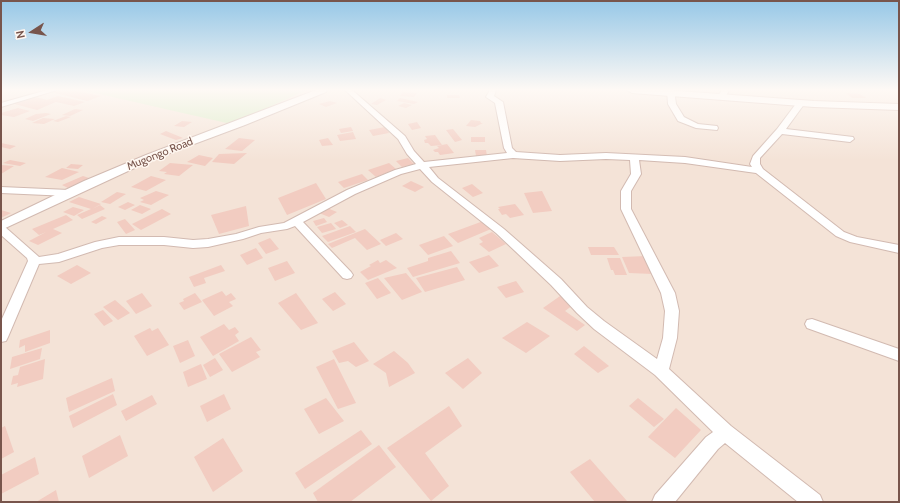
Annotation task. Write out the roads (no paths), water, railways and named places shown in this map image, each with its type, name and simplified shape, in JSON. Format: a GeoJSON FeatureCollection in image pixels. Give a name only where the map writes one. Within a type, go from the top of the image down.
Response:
{"type":"FeatureCollection","features":[{"type":"Feature","properties":{"kind":"street","name":"Mugongo Road"},"geometry":{"type":"LineString","coordinates":[[1,227],[69,193],[150,157],[265,113]]}},
{"type":"Feature","properties":{"kind":"street"},"geometry":{"type":"LineString","coordinates":[[374,113],[402,138],[410,152],[435,180],[500,231],[556,282],[598,325],[661,371],[725,432],[813,502]]}},
{"type":"Feature","properties":{"kind":"street"},"geometry":{"type":"LineString","coordinates":[[501,113],[508,148],[513,155]]}},
{"type":"Feature","properties":{"kind":"street"},"geometry":{"type":"LineString","coordinates":[[678,113],[681,119],[696,126],[714,128]]}},
{"type":"Feature","properties":{"kind":"street"},"geometry":{"type":"LineString","coordinates":[[793,113],[756,158],[755,164],[759,171],[846,238],[899,250]]}},
{"type":"Feature","properties":{"kind":"street"},"geometry":{"type":"LineString","coordinates":[[780,131],[850,139]]}},
{"type":"Feature","properties":{"kind":"street"},"geometry":{"type":"LineString","coordinates":[[34,261],[59,258],[99,245],[119,241],[164,241],[193,244],[208,243],[239,237],[259,230],[287,226],[363,186],[398,172],[422,165],[513,155],[560,158],[634,157],[685,160],[759,171]]}},
{"type":"Feature","properties":{"kind":"street"},"geometry":{"type":"LineString","coordinates":[[634,157],[636,174],[626,191],[626,209],[668,293],[672,311],[670,338],[661,371]]}},
{"type":"Feature","properties":{"kind":"street"},"geometry":{"type":"LineString","coordinates":[[1,190],[69,193]]}},
{"type":"Feature","properties":{"kind":"street"},"geometry":{"type":"LineString","coordinates":[[296,221],[347,275]]}},
{"type":"Feature","properties":{"kind":"street"},"geometry":{"type":"LineString","coordinates":[[1,227],[33,257],[34,261],[1,337]]}},
{"type":"Feature","properties":{"kind":"street"},"geometry":{"type":"LineString","coordinates":[[812,324],[899,355]]}},
{"type":"Feature","properties":{"kind":"street"},"geometry":{"type":"LineString","coordinates":[[662,502],[712,443],[725,432]]}}]}
